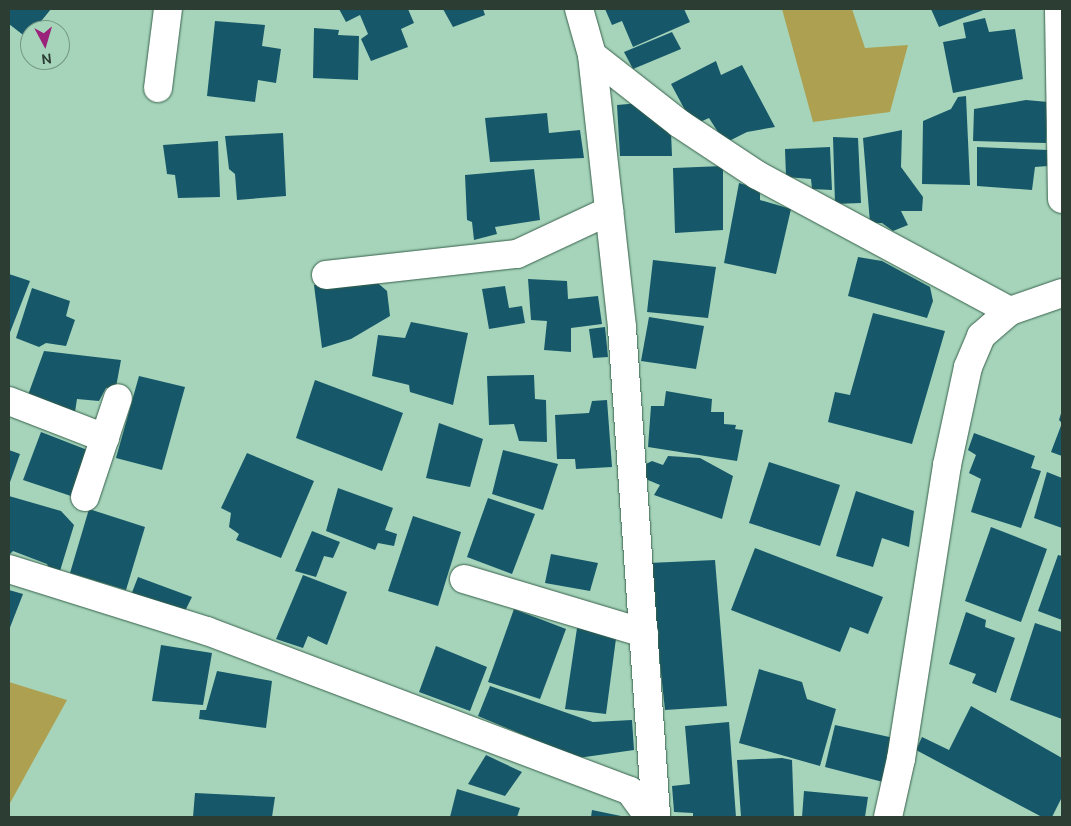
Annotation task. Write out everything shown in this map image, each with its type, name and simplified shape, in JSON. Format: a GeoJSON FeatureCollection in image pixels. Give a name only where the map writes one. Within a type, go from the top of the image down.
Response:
{"type":"FeatureCollection","features":[{"type":"Feature","properties":{"kind":"street"},"geometry":{"type":"LineString","coordinates":[[158,88],[168,9]]}},
{"type":"Feature","properties":{"kind":"street"},"geometry":{"type":"LineString","coordinates":[[579,9],[592,55],[622,328],[656,817]]}},
{"type":"Feature","properties":{"kind":"street"},"geometry":{"type":"LineString","coordinates":[[1059,9],[1062,199]]}},
{"type":"Feature","properties":{"kind":"street"},"geometry":{"type":"LineString","coordinates":[[592,55],[680,124],[758,174],[1010,311]]}},
{"type":"Feature","properties":{"kind":"street"},"geometry":{"type":"LineString","coordinates":[[326,275],[517,254],[609,211]]}},
{"type":"Feature","properties":{"kind":"street"},"geometry":{"type":"LineString","coordinates":[[888,817],[901,759],[947,464],[968,366],[981,336],[1010,311],[1062,293]]}},
{"type":"Feature","properties":{"kind":"street"},"geometry":{"type":"LineString","coordinates":[[84,497],[118,398]]}},
{"type":"Feature","properties":{"kind":"street"},"geometry":{"type":"LineString","coordinates":[[9,401],[104,438]]}},
{"type":"Feature","properties":{"kind":"street"},"geometry":{"type":"LineString","coordinates":[[9,569],[207,631],[630,791],[649,817]]}},
{"type":"Feature","properties":{"kind":"street"},"geometry":{"type":"LineString","coordinates":[[464,579],[644,632]]}},
{"type":"Feature","properties":{"kind":"shaded area"},"geometry":{"type":"Polygon","coordinates":[[[782,9],[852,9],[865,48],[908,45],[890,112],[813,122],[782,9]]]}},
{"type":"Feature","properties":{"kind":"shaded area"},"geometry":{"type":"Polygon","coordinates":[[[9,682],[67,700],[9,805],[9,682]]]}},
{"type":"Feature","properties":{"kind":"building"},"geometry":{"type":"Polygon","coordinates":[[[9,9],[51,9],[42,20],[20,20],[20,33],[9,24],[9,9]]]}},
{"type":"Feature","properties":{"kind":"building"},"geometry":{"type":"Polygon","coordinates":[[[339,9],[408,9],[414,23],[401,29],[408,47],[371,61],[361,39],[368,34],[360,15],[346,22],[339,9]]]}},
{"type":"Feature","properties":{"kind":"building"},"geometry":{"type":"Polygon","coordinates":[[[443,9],[483,9],[485,15],[453,27],[443,9]]]}},
{"type":"Feature","properties":{"kind":"building"},"geometry":{"type":"Polygon","coordinates":[[[605,9],[684,9],[690,22],[633,47],[622,21],[612,25],[605,9]]]}},
{"type":"Feature","properties":{"kind":"building"},"geometry":{"type":"Polygon","coordinates":[[[931,9],[986,9],[939,27],[931,9]]]}},
{"type":"Feature","properties":{"kind":"building"},"geometry":{"type":"Polygon","coordinates":[[[985,18],[989,32],[1015,29],[1023,79],[953,93],[943,42],[966,38],[963,23],[985,18]]]}},
{"type":"Feature","properties":{"kind":"building"},"geometry":{"type":"Polygon","coordinates":[[[215,21],[265,25],[262,46],[281,49],[276,83],[258,80],[255,102],[207,96],[215,21]]]}},
{"type":"Feature","properties":{"kind":"building"},"geometry":{"type":"Polygon","coordinates":[[[314,28],[339,30],[338,35],[359,36],[358,80],[313,78],[314,28]]]}},
{"type":"Feature","properties":{"kind":"building"},"geometry":{"type":"Polygon","coordinates":[[[672,32],[681,49],[633,69],[624,52],[672,32]]]}},
{"type":"Feature","properties":{"kind":"building"},"geometry":{"type":"Polygon","coordinates":[[[716,61],[721,75],[742,65],[775,127],[747,132],[725,143],[709,118],[693,125],[671,84],[716,61]]]}},
{"type":"Feature","properties":{"kind":"building"},"geometry":{"type":"Polygon","coordinates":[[[966,96],[970,185],[922,184],[923,121],[951,109],[958,97],[966,96]]]}},
{"type":"Feature","properties":{"kind":"building"},"geometry":{"type":"Polygon","coordinates":[[[1026,100],[1048,102],[1046,143],[973,141],[974,109],[1026,100]]]}},
{"type":"Feature","properties":{"kind":"building"},"geometry":{"type":"Polygon","coordinates":[[[640,103],[671,132],[672,156],[620,156],[617,105],[640,103]]]}},
{"type":"Feature","properties":{"kind":"building"},"geometry":{"type":"Polygon","coordinates":[[[547,113],[549,133],[580,130],[584,158],[490,162],[485,118],[547,113]]]}},
{"type":"Feature","properties":{"kind":"building"},"geometry":{"type":"Polygon","coordinates":[[[902,130],[901,167],[923,197],[922,211],[901,211],[908,225],[893,231],[882,223],[870,223],[863,138],[902,130]]]}},
{"type":"Feature","properties":{"kind":"building"},"geometry":{"type":"Polygon","coordinates":[[[283,133],[286,196],[237,200],[235,174],[229,169],[225,136],[283,133]]]}},
{"type":"Feature","properties":{"kind":"building"},"geometry":{"type":"Polygon","coordinates":[[[833,137],[858,138],[861,203],[835,204],[833,137]]]}},
{"type":"Feature","properties":{"kind":"building"},"geometry":{"type":"Polygon","coordinates":[[[218,141],[220,197],[178,198],[175,175],[167,174],[163,145],[218,141]]]}},
{"type":"Feature","properties":{"kind":"building"},"geometry":{"type":"Polygon","coordinates":[[[830,147],[832,190],[812,189],[811,179],[786,177],[785,149],[830,147]]]}},
{"type":"Feature","properties":{"kind":"building"},"geometry":{"type":"Polygon","coordinates":[[[977,147],[1049,150],[1048,166],[1035,167],[1032,190],[977,186],[977,147]]]}},
{"type":"Feature","properties":{"kind":"building"},"geometry":{"type":"Polygon","coordinates":[[[723,166],[723,230],[675,233],[673,168],[723,166]]]}},
{"type":"Feature","properties":{"kind":"building"},"geometry":{"type":"Polygon","coordinates":[[[534,169],[540,220],[495,227],[497,234],[474,240],[472,222],[467,220],[465,175],[534,169]]]}},
{"type":"Feature","properties":{"kind":"building"},"geometry":{"type":"Polygon","coordinates":[[[739,183],[760,189],[760,200],[791,209],[776,274],[724,263],[739,183]]]}},
{"type":"Feature","properties":{"kind":"building"},"geometry":{"type":"Polygon","coordinates":[[[858,257],[882,261],[930,287],[933,301],[927,318],[848,296],[858,257]]]}},
{"type":"Feature","properties":{"kind":"building"},"geometry":{"type":"Polygon","coordinates":[[[653,260],[716,267],[708,318],[647,312],[653,260]]]}},
{"type":"Feature","properties":{"kind":"building"},"geometry":{"type":"Polygon","coordinates":[[[9,274],[30,281],[9,335],[9,274]]]}},
{"type":"Feature","properties":{"kind":"building"},"geometry":{"type":"Polygon","coordinates":[[[373,279],[387,291],[390,316],[351,339],[322,348],[314,285],[373,279]]]}},
{"type":"Feature","properties":{"kind":"building"},"geometry":{"type":"Polygon","coordinates":[[[528,279],[567,281],[568,299],[598,296],[602,324],[571,328],[571,352],[544,350],[547,321],[531,320],[528,279]]]}},
{"type":"Feature","properties":{"kind":"building"},"geometry":{"type":"Polygon","coordinates":[[[505,286],[509,308],[522,306],[525,323],[489,329],[482,289],[505,286]]]}},
{"type":"Feature","properties":{"kind":"building"},"geometry":{"type":"Polygon","coordinates":[[[32,288],[70,301],[66,316],[75,320],[66,346],[46,343],[39,347],[16,338],[32,288]]]}},
{"type":"Feature","properties":{"kind":"building"},"geometry":{"type":"Polygon","coordinates":[[[873,313],[945,331],[912,444],[828,422],[835,392],[850,395],[873,313]]]}},
{"type":"Feature","properties":{"kind":"building"},"geometry":{"type":"Polygon","coordinates":[[[649,317],[704,326],[696,369],[641,361],[649,317]]]}},
{"type":"Feature","properties":{"kind":"building"},"geometry":{"type":"Polygon","coordinates":[[[411,322],[468,333],[453,405],[410,392],[409,385],[372,376],[378,335],[405,338],[411,322]]]}},
{"type":"Feature","properties":{"kind":"building"},"geometry":{"type":"Polygon","coordinates":[[[605,327],[608,357],[593,358],[589,329],[605,327]]]}},
{"type":"Feature","properties":{"kind":"building"},"geometry":{"type":"Polygon","coordinates":[[[44,351],[121,360],[116,387],[106,388],[99,401],[77,399],[75,412],[28,395],[44,351]]]}},
{"type":"Feature","properties":{"kind":"building"},"geometry":{"type":"Polygon","coordinates":[[[534,375],[535,399],[546,400],[547,442],[519,441],[514,424],[489,425],[487,376],[534,375]]]}},
{"type":"Feature","properties":{"kind":"building"},"geometry":{"type":"Polygon","coordinates":[[[139,376],[185,387],[162,470],[116,458],[139,376]]]}},
{"type":"Feature","properties":{"kind":"building"},"geometry":{"type":"Polygon","coordinates":[[[315,380],[403,413],[382,471],[296,438],[315,380]]]}},
{"type":"Feature","properties":{"kind":"building"},"geometry":{"type":"Polygon","coordinates":[[[666,391],[712,399],[711,412],[724,412],[724,424],[736,425],[735,429],[743,430],[737,461],[648,447],[651,406],[664,406],[666,391]]]}},
{"type":"Feature","properties":{"kind":"building"},"geometry":{"type":"Polygon","coordinates":[[[607,400],[612,467],[576,469],[575,459],[557,459],[555,415],[589,413],[592,401],[607,400]]]}},
{"type":"Feature","properties":{"kind":"building"},"geometry":{"type":"Polygon","coordinates":[[[1062,410],[1062,423],[1059,420],[1062,410]]]}},
{"type":"Feature","properties":{"kind":"building"},"geometry":{"type":"Polygon","coordinates":[[[439,423],[483,439],[470,487],[426,478],[439,423]]]}},
{"type":"Feature","properties":{"kind":"building"},"geometry":{"type":"Polygon","coordinates":[[[1062,423],[1062,456],[1051,452],[1062,423]]]}},
{"type":"Feature","properties":{"kind":"building"},"geometry":{"type":"Polygon","coordinates":[[[41,432],[90,451],[71,496],[23,480],[41,432]]]}},
{"type":"Feature","properties":{"kind":"building"},"geometry":{"type":"Polygon","coordinates":[[[974,433],[1035,456],[1031,468],[1041,471],[1021,528],[971,512],[981,479],[969,473],[976,455],[968,450],[974,433]]]}},
{"type":"Feature","properties":{"kind":"building"},"geometry":{"type":"Polygon","coordinates":[[[9,450],[20,454],[9,485],[9,450]]]}},
{"type":"Feature","properties":{"kind":"building"},"geometry":{"type":"Polygon","coordinates":[[[503,450],[558,464],[543,510],[492,494],[503,450]]]}},
{"type":"Feature","properties":{"kind":"building"},"geometry":{"type":"Polygon","coordinates":[[[247,453],[314,481],[281,558],[236,540],[239,534],[229,527],[231,513],[221,508],[247,453]]]}},
{"type":"Feature","properties":{"kind":"building"},"geometry":{"type":"Polygon","coordinates":[[[668,456],[700,458],[733,476],[722,519],[654,495],[660,485],[643,478],[642,466],[652,461],[663,465],[668,456]]]}},
{"type":"Feature","properties":{"kind":"building"},"geometry":{"type":"Polygon","coordinates":[[[769,462],[840,485],[820,546],[749,523],[769,462]]]}},
{"type":"Feature","properties":{"kind":"building"},"geometry":{"type":"Polygon","coordinates":[[[1047,472],[1062,478],[1062,528],[1034,518],[1047,472]]]}},
{"type":"Feature","properties":{"kind":"building"},"geometry":{"type":"Polygon","coordinates":[[[338,488],[393,508],[385,530],[397,534],[394,546],[378,543],[375,550],[326,531],[338,488]]]}},
{"type":"Feature","properties":{"kind":"building"},"geometry":{"type":"Polygon","coordinates":[[[856,491],[914,511],[909,547],[882,538],[873,567],[836,556],[856,491]]]}},
{"type":"Feature","properties":{"kind":"building"},"geometry":{"type":"Polygon","coordinates":[[[9,496],[61,511],[74,525],[60,571],[49,569],[47,564],[13,551],[9,555],[9,496]]]}},
{"type":"Feature","properties":{"kind":"building"},"geometry":{"type":"Polygon","coordinates":[[[488,498],[535,514],[512,574],[467,557],[488,498]]]}},
{"type":"Feature","properties":{"kind":"building"},"geometry":{"type":"Polygon","coordinates":[[[89,509],[145,527],[126,590],[70,573],[89,509]]]}},
{"type":"Feature","properties":{"kind":"building"},"geometry":{"type":"Polygon","coordinates":[[[413,516],[461,532],[438,606],[388,591],[413,516]]]}},
{"type":"Feature","properties":{"kind":"building"},"geometry":{"type":"Polygon","coordinates":[[[991,527],[1047,549],[1021,622],[965,601],[991,527]]]}},
{"type":"Feature","properties":{"kind":"building"},"geometry":{"type":"Polygon","coordinates":[[[312,531],[340,542],[333,558],[324,556],[316,577],[295,571],[312,531]]]}},
{"type":"Feature","properties":{"kind":"building"},"geometry":{"type":"Polygon","coordinates":[[[755,548],[883,597],[868,634],[850,627],[840,652],[731,610],[755,548]]]}},
{"type":"Feature","properties":{"kind":"building"},"geometry":{"type":"Polygon","coordinates":[[[551,554],[598,563],[590,591],[545,583],[551,554]]]}},
{"type":"Feature","properties":{"kind":"building"},"geometry":{"type":"Polygon","coordinates":[[[1058,555],[1062,556],[1062,620],[1038,611],[1058,555]]]}},
{"type":"Feature","properties":{"kind":"building"},"geometry":{"type":"Polygon","coordinates":[[[715,560],[727,706],[665,710],[649,563],[715,560]]]}},
{"type":"Feature","properties":{"kind":"building"},"geometry":{"type":"Polygon","coordinates":[[[303,575],[347,592],[327,645],[308,636],[303,648],[276,639],[303,575]]]}},
{"type":"Feature","properties":{"kind":"building"},"geometry":{"type":"Polygon","coordinates":[[[138,577],[192,597],[184,613],[131,595],[138,577]]]}},
{"type":"Feature","properties":{"kind":"building"},"geometry":{"type":"Polygon","coordinates":[[[9,590],[23,594],[9,630],[9,590]]]}},
{"type":"Feature","properties":{"kind":"building"},"geometry":{"type":"Polygon","coordinates":[[[514,609],[566,629],[540,699],[488,682],[514,609]]]}},
{"type":"Feature","properties":{"kind":"building"},"geometry":{"type":"Polygon","coordinates":[[[966,612],[986,620],[985,627],[1015,638],[996,693],[972,683],[976,674],[949,664],[966,612]]]}},
{"type":"Feature","properties":{"kind":"building"},"geometry":{"type":"Polygon","coordinates":[[[1035,623],[1062,632],[1062,719],[1010,700],[1035,623]]]}},
{"type":"Feature","properties":{"kind":"building"},"geometry":{"type":"Polygon","coordinates":[[[577,628],[617,631],[606,714],[565,709],[577,628]]]}},
{"type":"Feature","properties":{"kind":"building"},"geometry":{"type":"Polygon","coordinates":[[[161,645],[212,653],[203,705],[152,701],[161,645]]]}},
{"type":"Feature","properties":{"kind":"building"},"geometry":{"type":"Polygon","coordinates":[[[436,646],[487,667],[470,711],[419,692],[436,646]]]}},
{"type":"Feature","properties":{"kind":"building"},"geometry":{"type":"Polygon","coordinates":[[[759,669],[802,682],[807,699],[836,709],[820,766],[739,743],[759,669]]]}},
{"type":"Feature","properties":{"kind":"building"},"geometry":{"type":"Polygon","coordinates":[[[217,671],[272,681],[266,728],[199,719],[200,710],[206,710],[217,671]]]}},
{"type":"Feature","properties":{"kind":"building"},"geometry":{"type":"Polygon","coordinates":[[[490,686],[593,722],[632,720],[634,750],[578,758],[478,716],[490,686]]]}},
{"type":"Feature","properties":{"kind":"building"},"geometry":{"type":"Polygon","coordinates":[[[971,706],[1062,758],[1062,797],[1052,817],[1042,817],[916,750],[922,737],[949,750],[971,706]]]}},
{"type":"Feature","properties":{"kind":"building"},"geometry":{"type":"Polygon","coordinates":[[[729,722],[736,817],[693,817],[693,813],[674,812],[672,786],[690,784],[685,726],[729,722]]]}},
{"type":"Feature","properties":{"kind":"building"},"geometry":{"type":"Polygon","coordinates":[[[835,725],[894,738],[883,782],[825,767],[835,725]]]}},
{"type":"Feature","properties":{"kind":"building"},"geometry":{"type":"Polygon","coordinates":[[[486,755],[522,772],[505,796],[468,784],[486,755]]]}},
{"type":"Feature","properties":{"kind":"building"},"geometry":{"type":"Polygon","coordinates":[[[782,758],[792,760],[794,816],[741,817],[737,760],[782,758]]]}},
{"type":"Feature","properties":{"kind":"building"},"geometry":{"type":"Polygon","coordinates":[[[457,789],[520,808],[517,817],[450,817],[457,789]]]}},
{"type":"Feature","properties":{"kind":"building"},"geometry":{"type":"Polygon","coordinates":[[[804,791],[868,797],[865,817],[802,817],[804,791]]]}},
{"type":"Feature","properties":{"kind":"building"},"geometry":{"type":"Polygon","coordinates":[[[195,793],[275,797],[272,817],[193,817],[195,793]]]}},
{"type":"Feature","properties":{"kind":"building"},"geometry":{"type":"Polygon","coordinates":[[[592,810],[621,816],[621,817],[591,817],[592,810]]]}}]}
